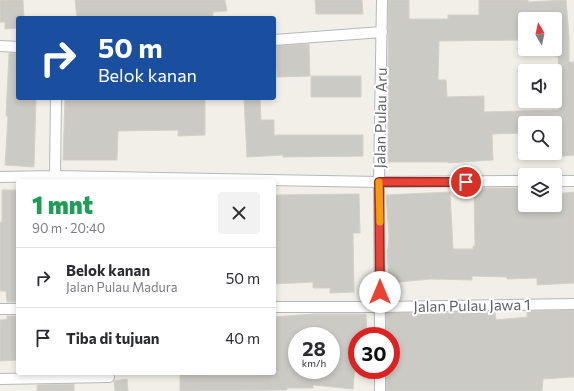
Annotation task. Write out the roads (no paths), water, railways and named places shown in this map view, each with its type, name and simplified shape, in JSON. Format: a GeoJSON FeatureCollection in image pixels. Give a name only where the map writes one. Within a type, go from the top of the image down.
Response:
{"type":"FeatureCollection","features":[{"type":"Feature","properties":{"kind":"street","name":"Jalan Pulau Aru"},"geometry":{"type":"LineString","coordinates":[[380,327],[379,182],[382,0]]}},
{"type":"Feature","properties":{"kind":"street"},"geometry":{"type":"LineString","coordinates":[[276,40],[382,32]]}},
{"type":"Feature","properties":{"kind":"street"},"geometry":{"type":"LineString","coordinates":[[0,46],[16,47]]}},
{"type":"Feature","properties":{"kind":"street"},"geometry":{"type":"LineString","coordinates":[[55,176],[56,100]]}},
{"type":"Feature","properties":{"kind":"street"},"geometry":{"type":"LineString","coordinates":[[0,178],[55,176],[217,179]]}},
{"type":"Feature","properties":{"kind":"street"},"geometry":{"type":"LineString","coordinates":[[276,180],[379,182],[518,181]]}},
{"type":"Feature","properties":{"kind":"street"},"geometry":{"type":"LineString","coordinates":[[562,181],[574,181]]}},
{"type":"Feature","properties":{"kind":"street","name":"Jalan Pulau Jawa 1"},"geometry":{"type":"LineString","coordinates":[[276,307],[574,304]]}},
{"type":"Feature","properties":{"kind":"street"},"geometry":{"type":"LineString","coordinates":[[0,309],[16,308]]}},
{"type":"Feature","properties":{"kind":"street"},"geometry":{"type":"LineString","coordinates":[[0,379],[109,377]]}},
{"type":"Feature","properties":{"kind":"street"},"geometry":{"type":"LineString","coordinates":[[380,379],[380,391]]}}]}
